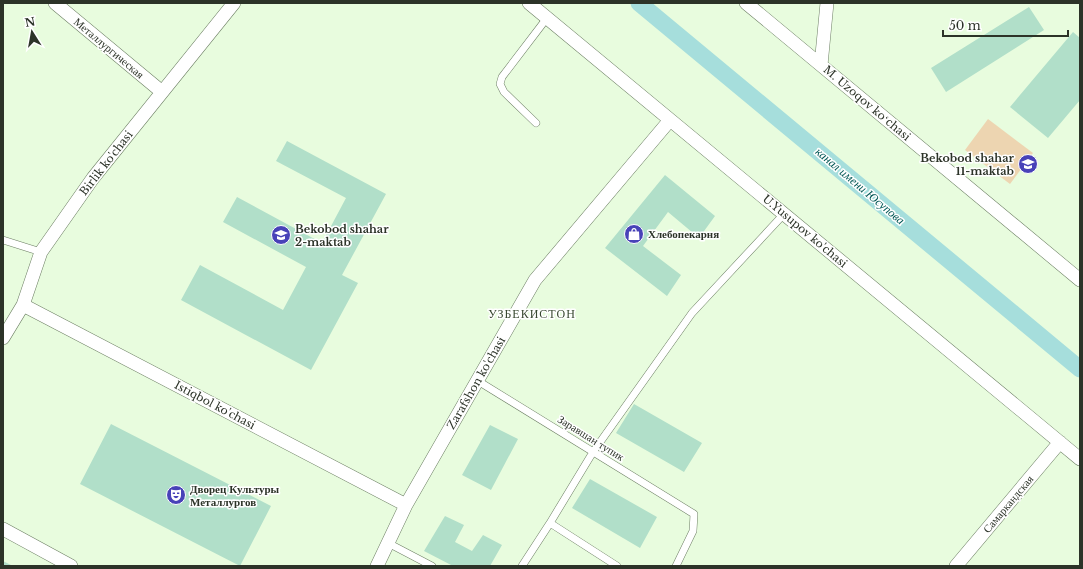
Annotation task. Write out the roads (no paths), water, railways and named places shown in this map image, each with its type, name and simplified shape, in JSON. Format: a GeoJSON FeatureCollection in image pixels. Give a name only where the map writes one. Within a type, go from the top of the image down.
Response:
{"type":"FeatureCollection","features":[{"type":"Feature","properties":{"kind":"street","name":"Металлургическая"},"geometry":{"type":"LineString","coordinates":[[55,3],[162,92]]}},
{"type":"Feature","properties":{"kind":"street","name":"Birlik ko'chasi"},"geometry":{"type":"LineString","coordinates":[[3,338],[24,305],[41,252],[93,178],[234,3]]}},
{"type":"Feature","properties":{"kind":"street","name":"U.Yusupov ko'chasi"},"geometry":{"type":"LineString","coordinates":[[529,3],[1080,459]]}},
{"type":"Feature","properties":{"kind":"street","name":"M. Uzoqov koʻchasi"},"geometry":{"type":"LineString","coordinates":[[746,3],[1080,280]]}},
{"type":"Feature","properties":{"kind":"street"},"geometry":{"type":"LineString","coordinates":[[821,65],[827,3]]}},
{"type":"Feature","properties":{"kind":"street","name":"Zarafshon ko'chasi"},"geometry":{"type":"LineString","coordinates":[[377,566],[406,505],[536,280],[670,120]]}},
{"type":"Feature","properties":{"kind":"street","name":"Istiqbol ko'chasi"},"geometry":{"type":"LineString","coordinates":[[24,305],[406,505]]}},
{"type":"Feature","properties":{"kind":"street","name":"Самаркандская"},"geometry":{"type":"LineString","coordinates":[[956,566],[1060,442]]}},
{"type":"Feature","properties":{"kind":"street"},"geometry":{"type":"LineString","coordinates":[[3,529],[72,566]]}},
{"type":"Feature","properties":{"kind":"lane"},"geometry":{"type":"LineString","coordinates":[[536,123],[504,92],[500,84],[502,77],[548,18]]}},
{"type":"Feature","properties":{"kind":"lane"},"geometry":{"type":"LineString","coordinates":[[522,566],[593,452],[692,313],[784,214]]}},
{"type":"Feature","properties":{"kind":"lane"},"geometry":{"type":"LineString","coordinates":[[3,240],[41,252]]}},
{"type":"Feature","properties":{"kind":"lane","name":"Заравшан тупик"},"geometry":{"type":"LineString","coordinates":[[478,381],[694,514],[693,531],[676,566]]}},
{"type":"Feature","properties":{"kind":"lane"},"geometry":{"type":"LineString","coordinates":[[550,523],[618,566]]}},
{"type":"Feature","properties":{"kind":"lane"},"geometry":{"type":"LineString","coordinates":[[388,543],[432,566]]}},
{"type":"Feature","properties":{"kind":"waterway","name":"канал имени Юсупова"},"geometry":{"type":"LineString","coordinates":[[639,3],[1080,369]]}},
{"type":"Feature","properties":{"kind":"place","name":"Bekobod shahar 11-maktab"},"geometry":{"type":"Point","coordinates":[1028,164]}},
{"type":"Feature","properties":{"kind":"place","name":"Хлебопекарня"},"geometry":{"type":"Point","coordinates":[634,234]}},
{"type":"Feature","properties":{"kind":"place","name":"Bekobod shahar 2-maktab"},"geometry":{"type":"Point","coordinates":[281,235]}},
{"type":"Feature","properties":{"kind":"place","name":"Дворец Культуры Металлургов"},"geometry":{"type":"Point","coordinates":[176,495]}},
{"type":"Feature","properties":{"kind":"district","name":"УЗБЕКИСТОН"},"geometry":{"type":"Point","coordinates":[532,314]}}]}
